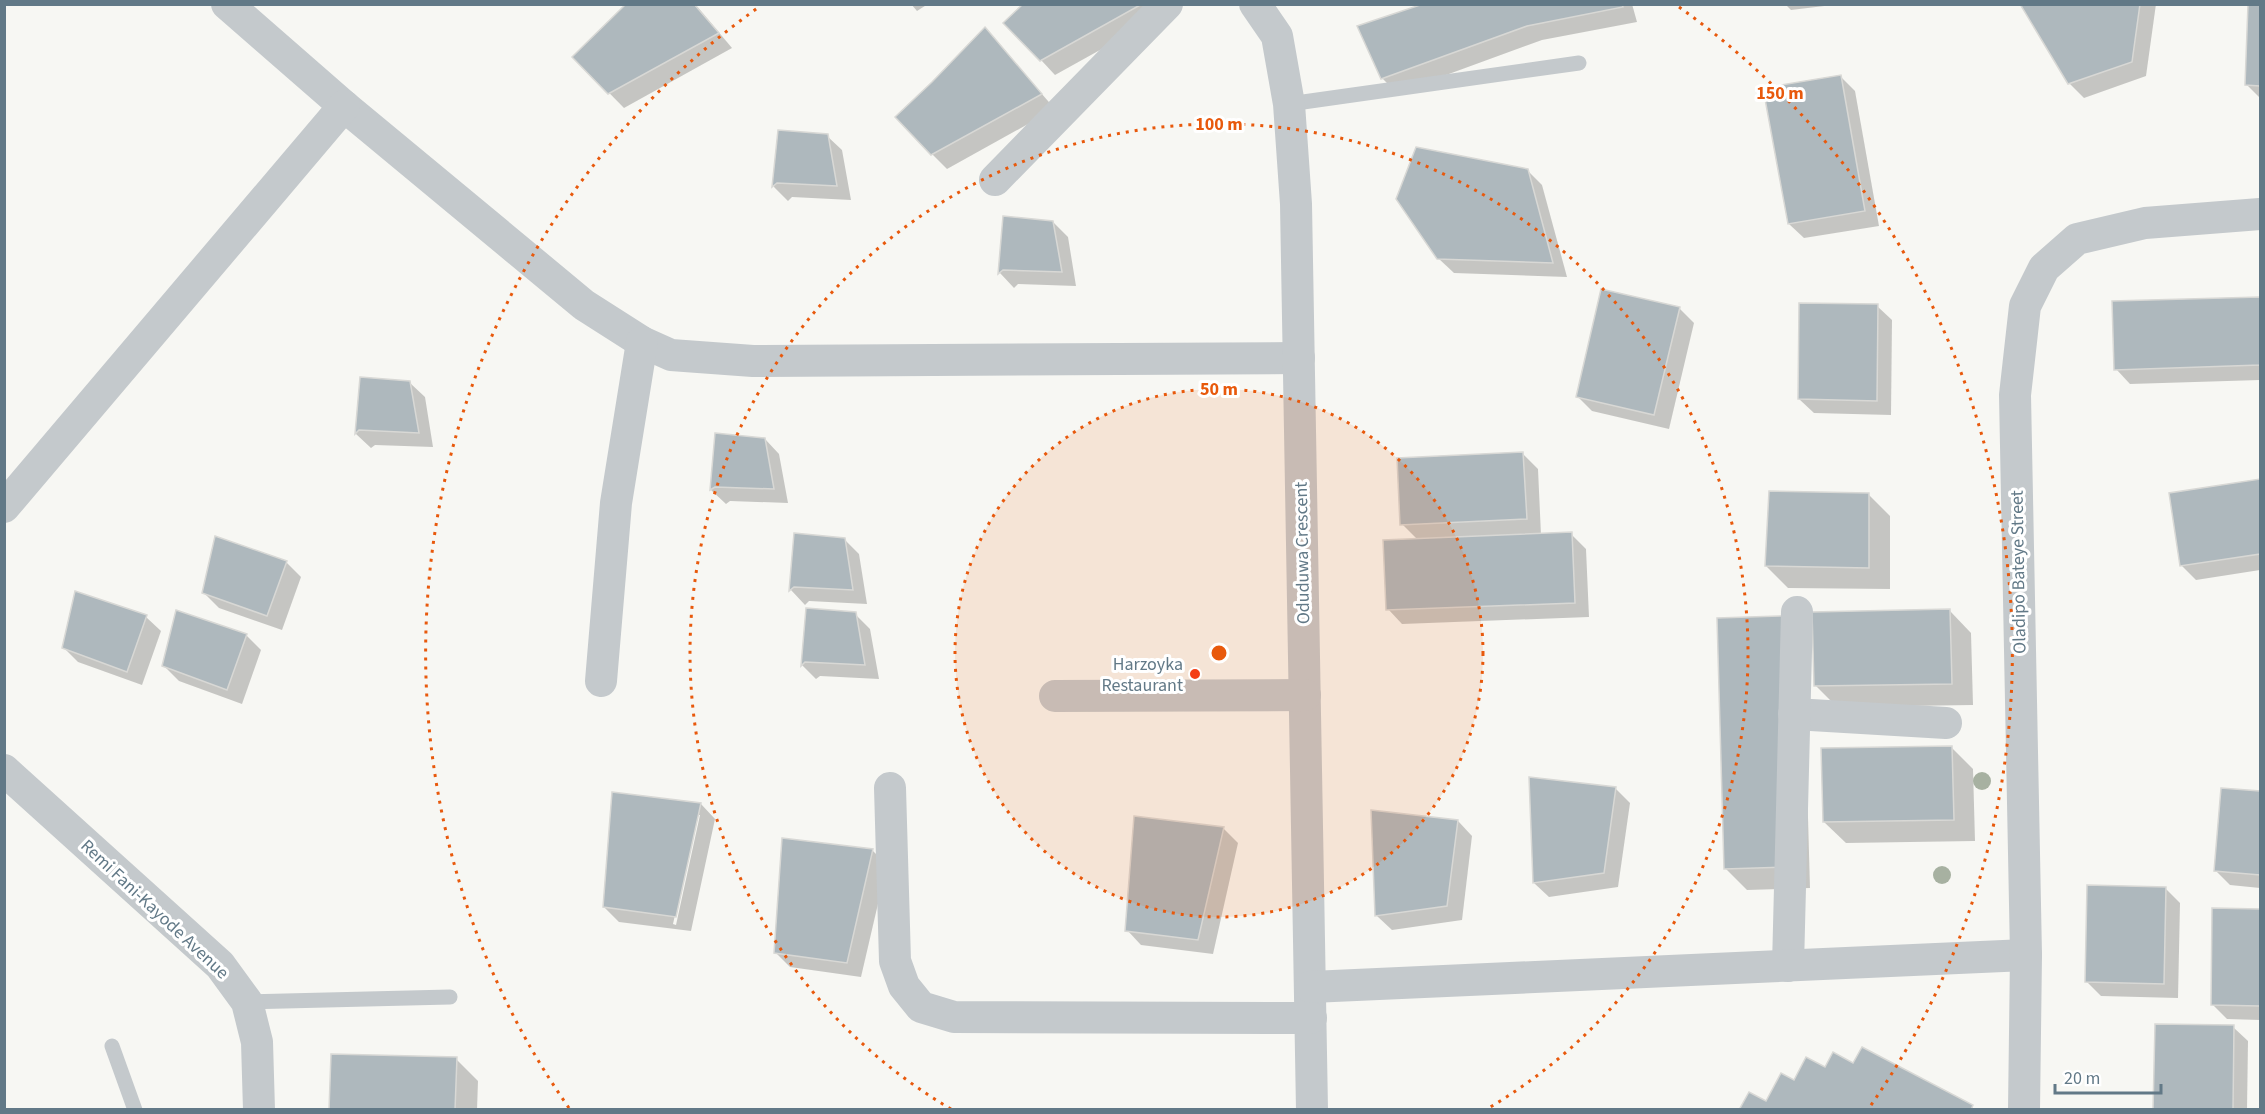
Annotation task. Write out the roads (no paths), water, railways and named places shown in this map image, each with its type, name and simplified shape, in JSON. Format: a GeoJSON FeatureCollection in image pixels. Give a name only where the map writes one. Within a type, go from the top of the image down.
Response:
{"type":"FeatureCollection","features":[{"type":"Feature","properties":{"kind":"street"},"geometry":{"type":"LineString","coordinates":[[227,4],[344,106],[584,305],[642,342],[671,355],[753,361],[1299,358]]}},
{"type":"Feature","properties":{"kind":"street"},"geometry":{"type":"LineString","coordinates":[[995,180],[1167,4]]}},
{"type":"Feature","properties":{"kind":"street","name":"Oduduwa Crescent"},"geometry":{"type":"LineString","coordinates":[[1256,4],[1277,36],[1289,104],[1296,204],[1312,1110]]}},
{"type":"Feature","properties":{"kind":"street"},"geometry":{"type":"LineString","coordinates":[[4,507],[344,106]]}},
{"type":"Feature","properties":{"kind":"street","name":"Oladipo Bateye Street"},"geometry":{"type":"LineString","coordinates":[[2024,1110],[2026,955],[2015,395],[2025,306],[2044,268],[2077,239],[2145,224],[2260,214]]}},
{"type":"Feature","properties":{"kind":"street"},"geometry":{"type":"LineString","coordinates":[[601,681],[616,503],[642,342]]}},
{"type":"Feature","properties":{"kind":"street"},"geometry":{"type":"LineString","coordinates":[[1788,966],[1797,612]]}},
{"type":"Feature","properties":{"kind":"street"},"geometry":{"type":"LineString","coordinates":[[1055,696],[1305,695]]}},
{"type":"Feature","properties":{"kind":"street"},"geometry":{"type":"LineString","coordinates":[[1794,714],[1946,723]]}},
{"type":"Feature","properties":{"kind":"street","name":"Remi Fani-Kayode Avenue"},"geometry":{"type":"LineString","coordinates":[[4,770],[220,964],[247,1002],[257,1042],[259,1110]]}},
{"type":"Feature","properties":{"kind":"street"},"geometry":{"type":"LineString","coordinates":[[890,788],[895,961],[904,986],[921,1007],[954,1017],[1311,1018]]}},
{"type":"Feature","properties":{"kind":"street"},"geometry":{"type":"LineString","coordinates":[[1311,987],[2026,955]]}},
{"type":"Feature","properties":{"kind":"lane"},"geometry":{"type":"LineString","coordinates":[[1289,104],[1579,63]]}},
{"type":"Feature","properties":{"kind":"lane"},"geometry":{"type":"LineString","coordinates":[[247,1002],[450,997]]}},
{"type":"Feature","properties":{"kind":"lane"},"geometry":{"type":"LineString","coordinates":[[112,1046],[135,1110]]}},
{"type":"Feature","properties":{"kind":"place","name":"Harzoyka Restaurant"},"geometry":{"type":"Point","coordinates":[1195,674]}}]}
